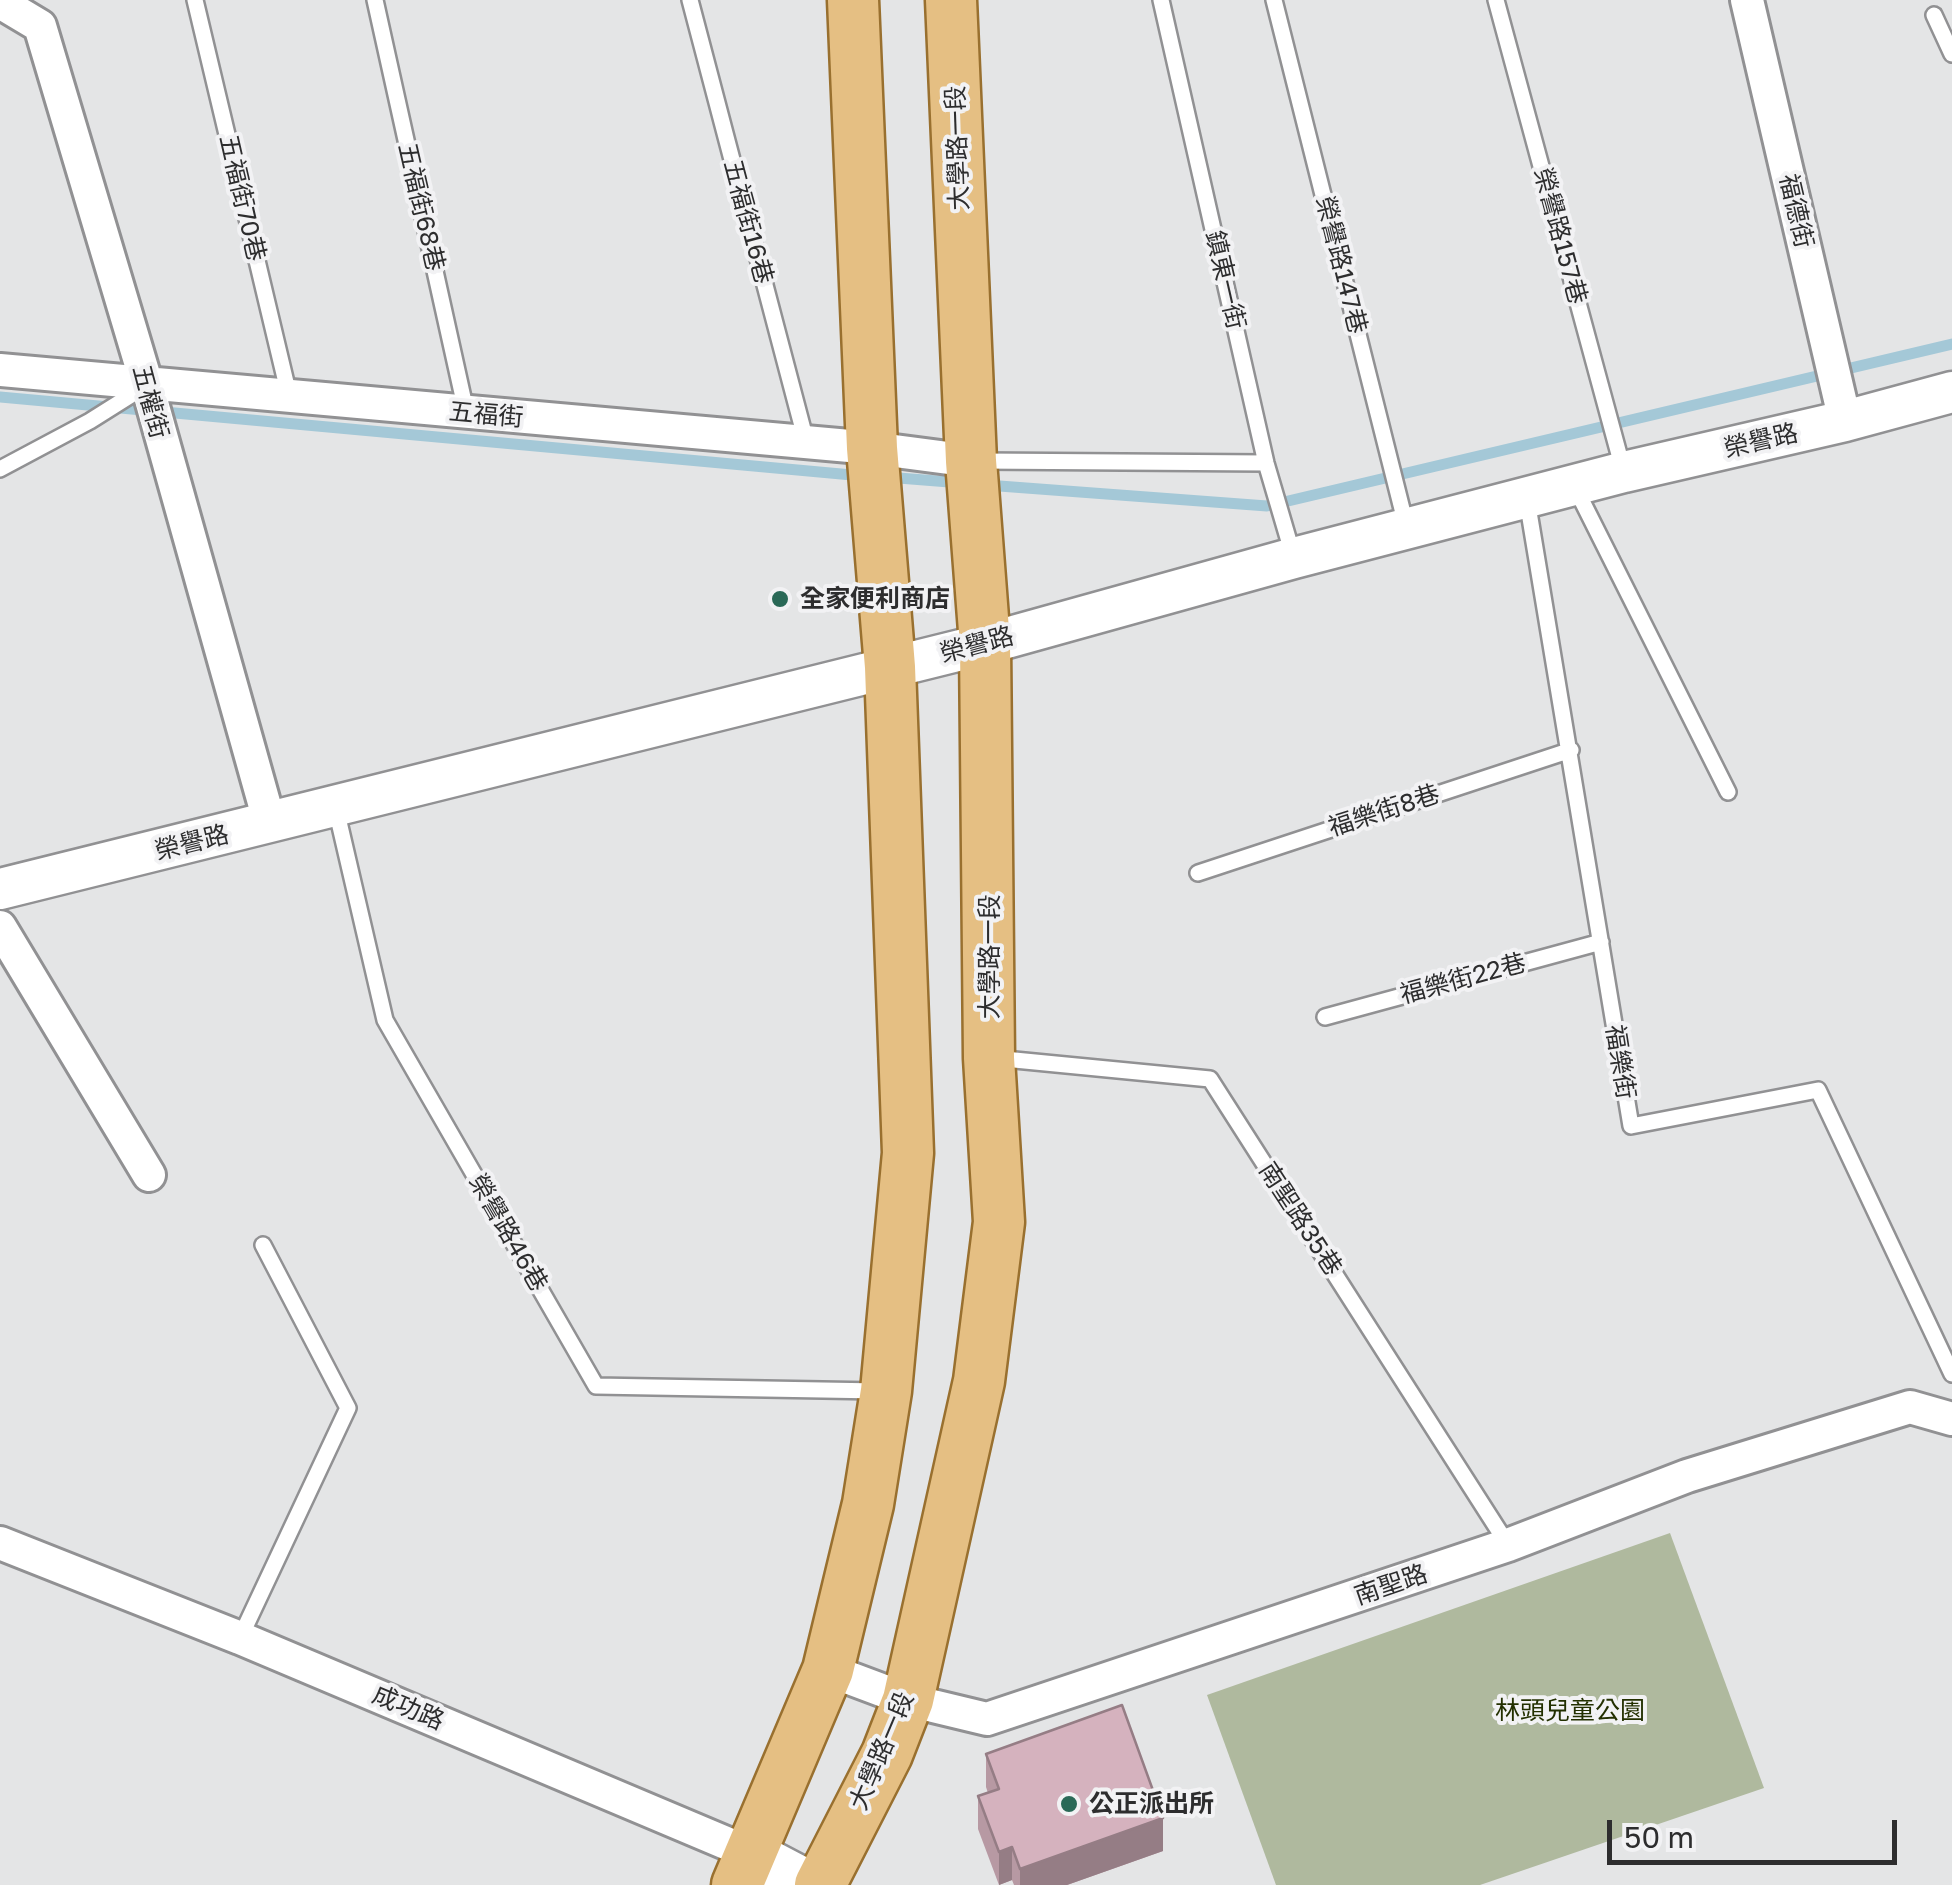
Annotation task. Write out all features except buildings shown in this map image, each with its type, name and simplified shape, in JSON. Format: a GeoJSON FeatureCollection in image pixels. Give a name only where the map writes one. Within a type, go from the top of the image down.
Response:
{"type":"FeatureCollection","features":[{"type":"Feature","properties":{"kind":"main road"},"geometry":{"type":"LineString","coordinates":[[745,1869],[828,1670],[868,1504],[886,1391],[908,1153],[890,667],[872,448],[852,0]]}},
{"type":"Feature","properties":{"kind":"main road","name":"大學路一段"},"geometry":{"type":"LineString","coordinates":[[820,1885],[887,1754],[908,1700],[980,1381],[999,1222],[990,1058],[986,644],[971,461],[951,0]]}},
{"type":"Feature","properties":{"kind":"main road","name":"成功路"},"geometry":{"type":"LineString","coordinates":[[745,1869],[811,1885]]}},
{"type":"Feature","properties":{"kind":"street","name":"福德街"},"geometry":{"type":"LineString","coordinates":[[1747,0],[1845,421]]}},
{"type":"Feature","properties":{"kind":"street","name":"五權街"},"geometry":{"type":"LineString","coordinates":[[7,2],[40,26],[147,385],[270,824]]}},
{"type":"Feature","properties":{"kind":"street","name":"五福街"},"geometry":{"type":"LineString","coordinates":[[0,370],[872,448],[971,461]]}},
{"type":"Feature","properties":{"kind":"street","name":"榮譽路"},"geometry":{"type":"LineString","coordinates":[[0,889],[986,644],[1294,558],[1952,392]]}},
{"type":"Feature","properties":{"kind":"street"},"geometry":{"type":"LineString","coordinates":[[0,927],[149,1175]]}},
{"type":"Feature","properties":{"kind":"street","name":"南聖路"},"geometry":{"type":"LineString","coordinates":[[828,1670],[908,1700],[987,1719],[1508,1545],[1687,1476],[1910,1407],[1952,1418]]}},
{"type":"Feature","properties":{"kind":"street","name":"成功路"},"geometry":{"type":"LineString","coordinates":[[0,1543],[666,1815],[745,1869]]}},
{"type":"Feature","properties":{"kind":"lane","name":"五福街70巷"},"geometry":{"type":"LineString","coordinates":[[195,0],[290,397]]}},
{"type":"Feature","properties":{"kind":"lane","name":"五福街68巷"},"geometry":{"type":"LineString","coordinates":[[375,0],[467,413]]}},
{"type":"Feature","properties":{"kind":"lane","name":"五福街16巷"},"geometry":{"type":"LineString","coordinates":[[690,0],[807,444]]}},
{"type":"Feature","properties":{"kind":"lane","name":"鎮東一街"},"geometry":{"type":"LineString","coordinates":[[1161,0],[1266,463],[1294,558]]}},
{"type":"Feature","properties":{"kind":"lane","name":"榮譽路147巷"},"geometry":{"type":"LineString","coordinates":[[1274,0],[1407,529]]}},
{"type":"Feature","properties":{"kind":"lane","name":"榮譽路157巷"},"geometry":{"type":"LineString","coordinates":[[1496,0],[1624,472]]}},
{"type":"Feature","properties":{"kind":"lane"},"geometry":{"type":"LineString","coordinates":[[1934,15],[1952,54]]}},
{"type":"Feature","properties":{"kind":"lane"},"geometry":{"type":"LineString","coordinates":[[0,469],[90,422],[147,385]]}},
{"type":"Feature","properties":{"kind":"lane"},"geometry":{"type":"LineString","coordinates":[[971,461],[1266,463]]}},
{"type":"Feature","properties":{"kind":"lane"},"geometry":{"type":"LineString","coordinates":[[1575,486],[1728,792]]}},
{"type":"Feature","properties":{"kind":"lane","name":"福樂街"},"geometry":{"type":"LineString","coordinates":[[1527,500],[1631,1126],[1818,1090],[1952,1374]]}},
{"type":"Feature","properties":{"kind":"lane","name":"福樂街8巷"},"geometry":{"type":"LineString","coordinates":[[1198,873],[1570,750]]}},
{"type":"Feature","properties":{"kind":"lane","name":"榮譽路46巷"},"geometry":{"type":"LineString","coordinates":[[335,805],[385,1020],[596,1386],[886,1391]]}},
{"type":"Feature","properties":{"kind":"lane","name":"福樂街22巷"},"geometry":{"type":"LineString","coordinates":[[1325,1016],[1601,942]]}},
{"type":"Feature","properties":{"kind":"lane","name":"南聖路35巷"},"geometry":{"type":"LineString","coordinates":[[990,1058],[1210,1079],[1508,1545]]}},
{"type":"Feature","properties":{"kind":"lane"},"geometry":{"type":"LineString","coordinates":[[240,1638],[348,1408],[263,1245]]}},
{"type":"Feature","properties":{"kind":"green space","name":"林頭兒童公園"},"geometry":{"type":"Polygon","coordinates":[[[1670,1533],[1764,1788],[1480,1885],[1276,1885],[1207,1695],[1670,1533]]]}},
{"type":"Feature","properties":{"kind":"waterway"},"geometry":{"type":"LineString","coordinates":[[986,485],[1267,506],[1952,344]]}},
{"type":"Feature","properties":{"kind":"waterway"},"geometry":{"type":"LineString","coordinates":[[0,397],[863,476]]}},
{"type":"Feature","properties":{"kind":"waterway"},"geometry":{"type":"LineString","coordinates":[[886,477],[962,483]]}},
{"type":"Feature","properties":{"kind":"place","name":"全家便利商店"},"geometry":{"type":"Point","coordinates":[780,599]}},
{"type":"Feature","properties":{"kind":"place","name":"公正派出所"},"geometry":{"type":"Point","coordinates":[1069,1804]}}]}
